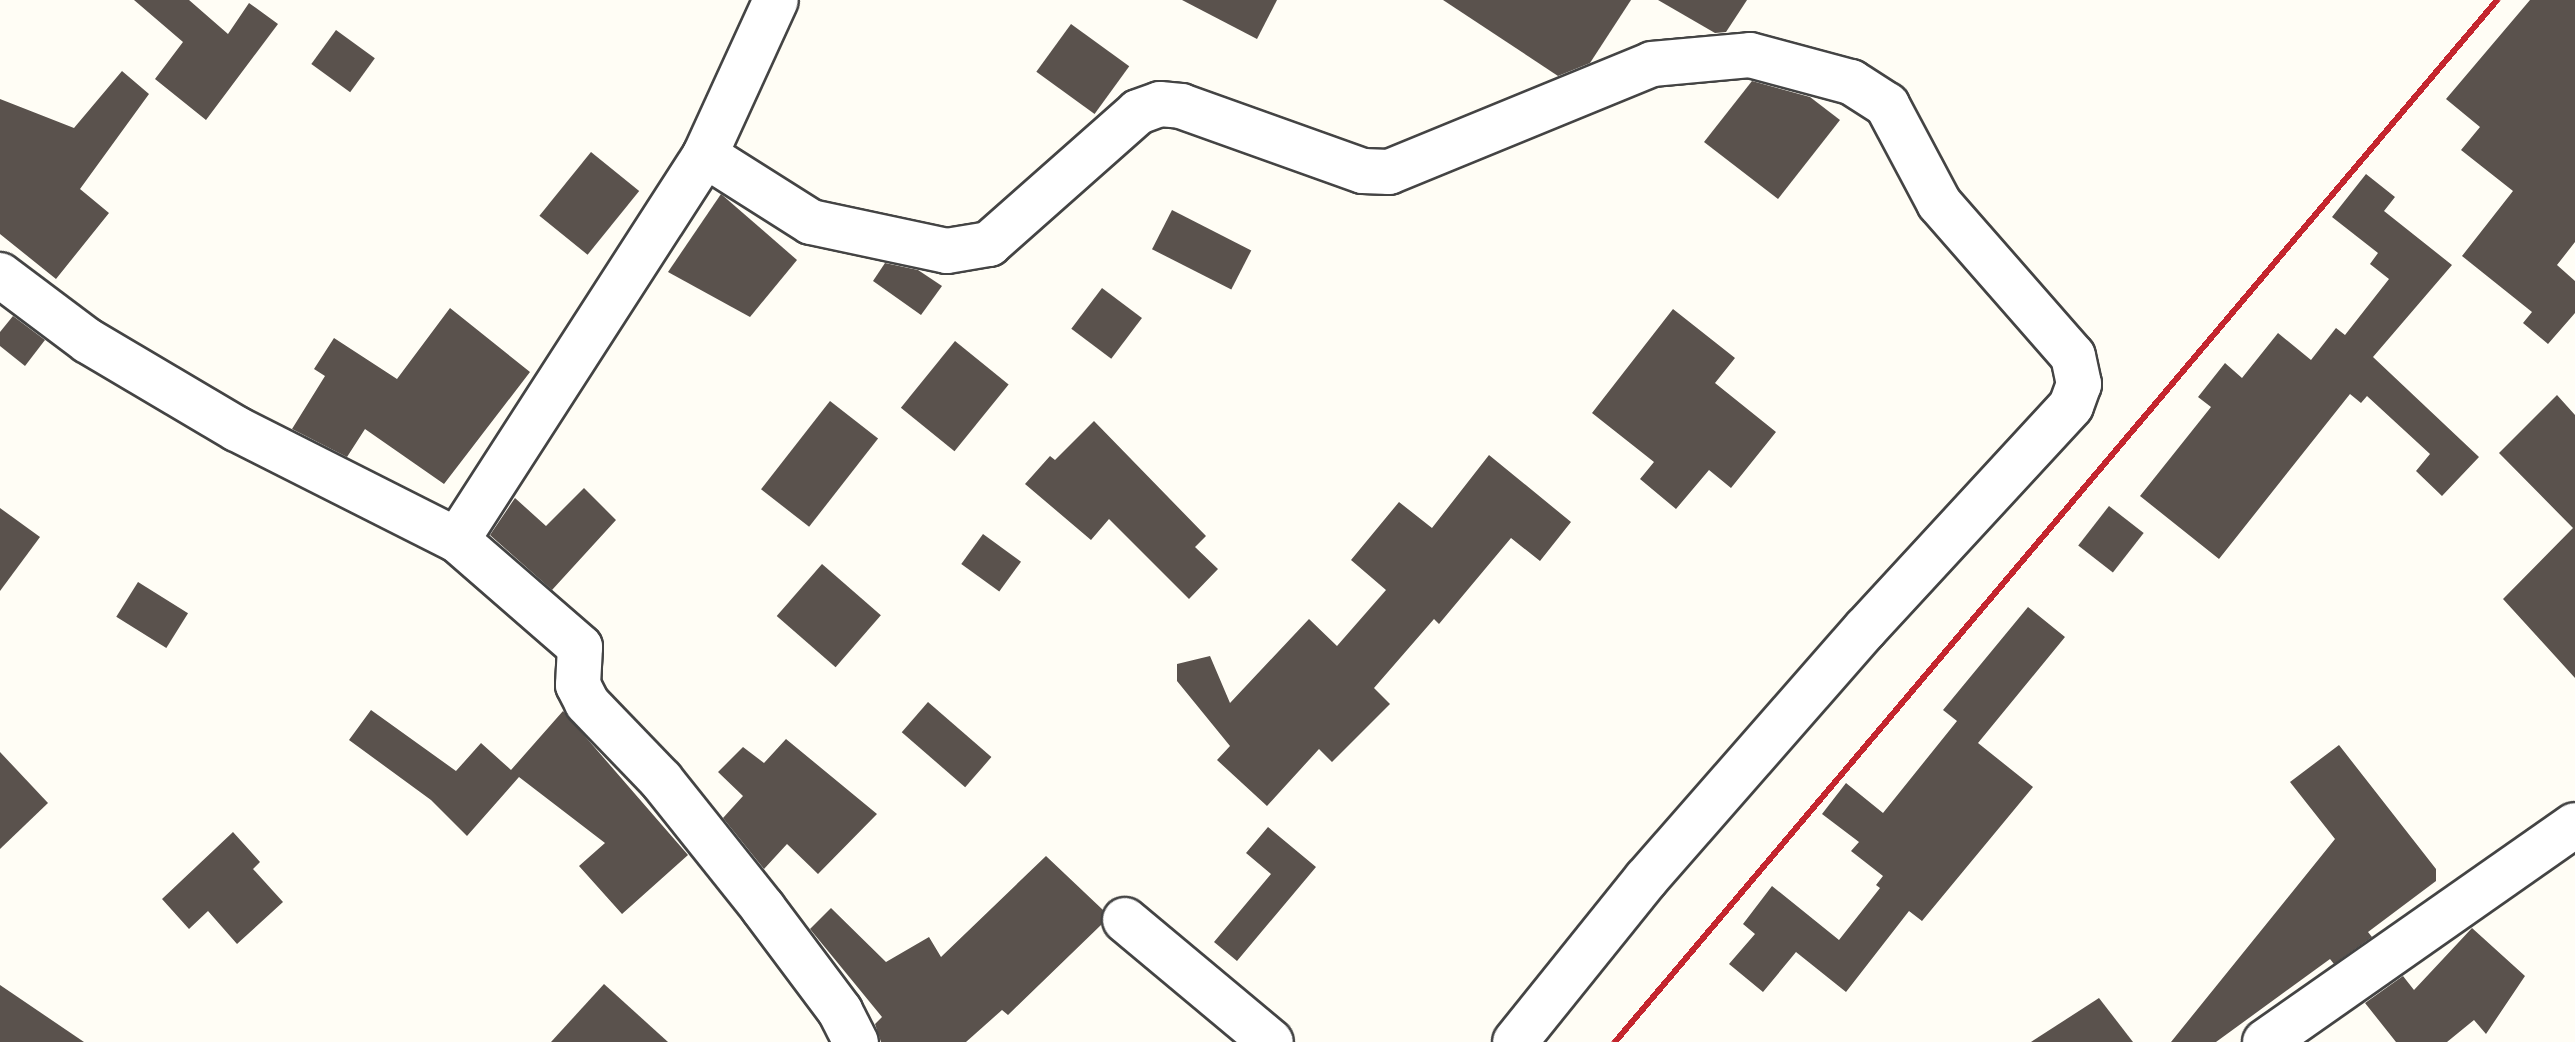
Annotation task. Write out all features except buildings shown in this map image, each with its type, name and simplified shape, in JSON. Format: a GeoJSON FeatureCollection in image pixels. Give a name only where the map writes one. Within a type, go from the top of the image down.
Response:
{"type":"FeatureCollection","features":[{"type":"Feature","properties":{"kind":"street"},"geometry":{"type":"LineString","coordinates":[[457,540],[705,155],[776,0]]}},
{"type":"Feature","properties":{"kind":"street"},"geometry":{"type":"LineString","coordinates":[[705,155],[811,222],[947,251],[989,244],[1138,112],[1160,104],[1181,106],[1363,171],[1389,172],[1652,64],[1750,55],[1851,82],[1887,105],[1939,203],[2073,356],[2079,384],[2071,406],[1854,641],[1646,879],[1515,1042]]}},
{"type":"Feature","properties":{"kind":"street"},"geometry":{"type":"LineString","coordinates":[[0,275],[88,341],[237,429],[457,540],[580,647],[578,685],[587,703],[661,780],[763,908],[840,1011],[856,1042]]}},
{"type":"Feature","properties":{"kind":"street"},"geometry":{"type":"LineString","coordinates":[[2265,1042],[2567,847]]}},
{"type":"Feature","properties":{"kind":"street"},"geometry":{"type":"LineString","coordinates":[[1125,920],[1271,1042]]}},
{"type":"Feature","properties":{"kind":"railway"},"geometry":{"type":"LineString","coordinates":[[1615,1042],[2497,0]]}}]}
